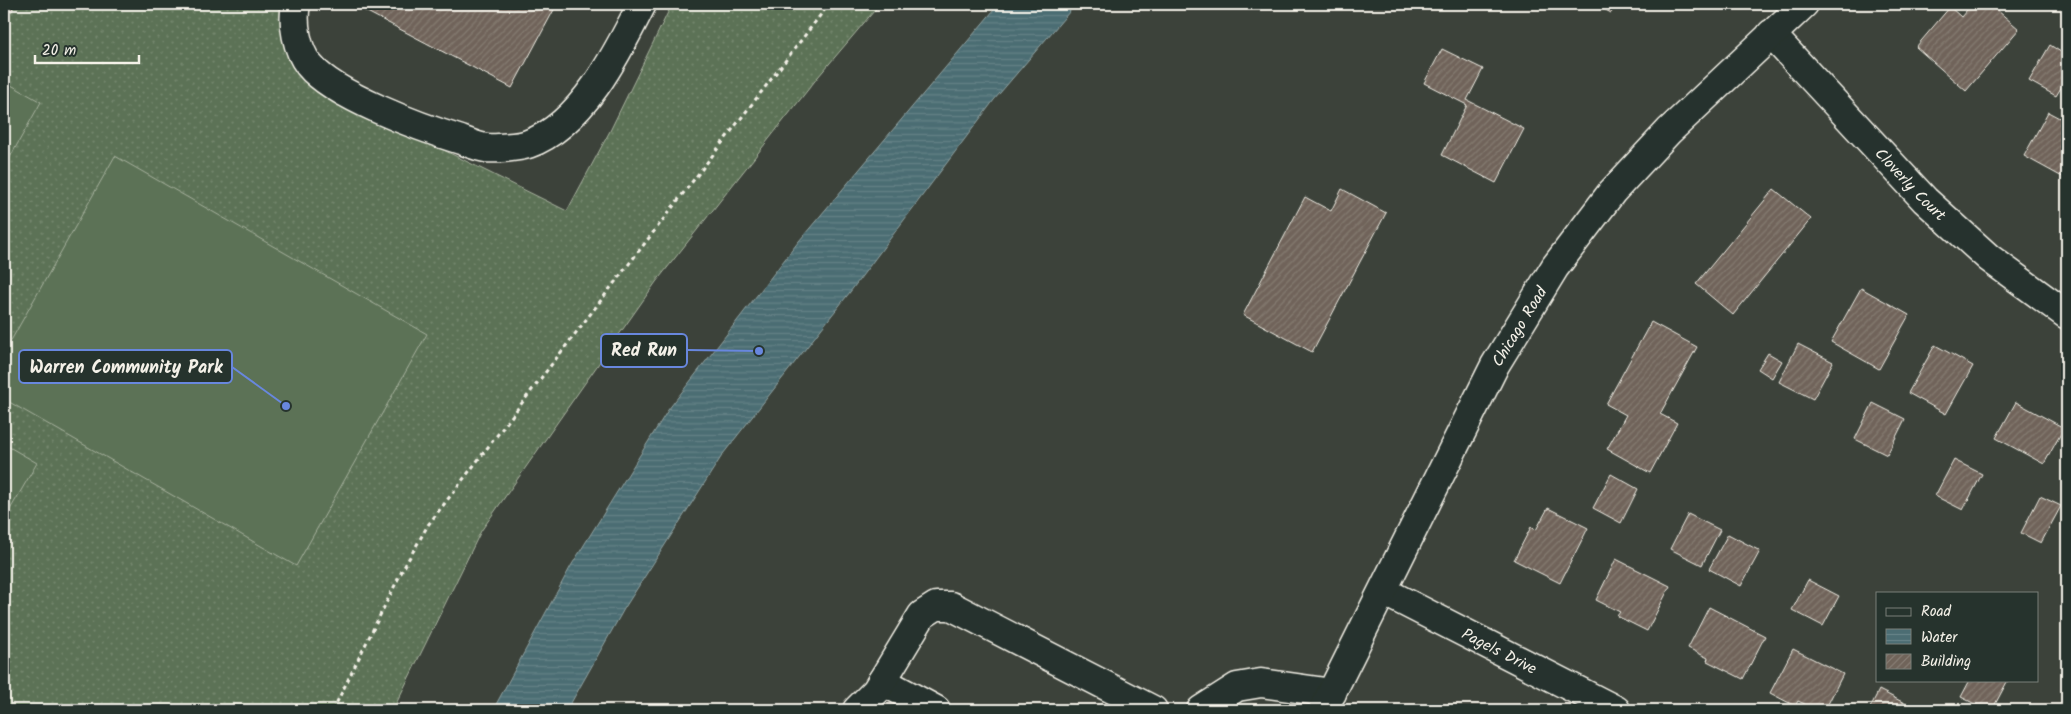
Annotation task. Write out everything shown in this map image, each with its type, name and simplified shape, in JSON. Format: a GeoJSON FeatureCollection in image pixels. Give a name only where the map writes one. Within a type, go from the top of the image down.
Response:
{"type":"FeatureCollection","features":[{"type":"Feature","properties":{"kind":"street"},"geometry":{"type":"LineString","coordinates":[[296,4],[298,44],[309,65],[327,81],[350,96],[435,132],[487,148],[527,145],[565,123],[584,103],[624,39],[642,4]]}},
{"type":"Feature","properties":{"kind":"street","name":"Chicago Road"},"geometry":{"type":"LineString","coordinates":[[1328,702],[1495,365],[1555,267],[1612,192],[1669,130],[1804,4]]}},
{"type":"Feature","properties":{"kind":"street","name":"Cloverly Court"},"geometry":{"type":"LineString","coordinates":[[1771,34],[1925,200],[1989,258],[2067,315]]}},
{"type":"Feature","properties":{"kind":"street","name":"Pagels Drive"},"geometry":{"type":"LineString","coordinates":[[1383,591],[1616,710]]}},
{"type":"Feature","properties":{"kind":"street"},"geometry":{"type":"LineString","coordinates":[[857,710],[876,691],[922,616],[936,606],[951,606],[1153,710]]}},
{"type":"Feature","properties":{"kind":"street"},"geometry":{"type":"LineString","coordinates":[[882,681],[936,710]]}},
{"type":"Feature","properties":{"kind":"street"},"geometry":{"type":"LineString","coordinates":[[1210,707],[1237,687],[1261,683],[1328,702]]}},
{"type":"Feature","properties":{"kind":"path"},"geometry":{"type":"LineString","coordinates":[[333,710],[402,572],[428,525],[829,4]]}},
{"type":"Feature","properties":{"kind":"green space"},"geometry":{"type":"Polygon","coordinates":[[[4,4],[283,4],[320,89],[567,211],[610,131],[672,4],[880,4],[818,77],[656,282],[481,531],[393,710],[4,710],[4,4]]]}},
{"type":"Feature","properties":{"kind":"green space"},"geometry":{"type":"Polygon","coordinates":[[[4,81],[41,102],[4,168],[4,81]]]}},
{"type":"Feature","properties":{"kind":"green space"},"geometry":{"type":"Polygon","coordinates":[[[115,156],[427,334],[296,566],[4,399],[4,353],[115,156]]]}},
{"type":"Feature","properties":{"kind":"green space"},"geometry":{"type":"Polygon","coordinates":[[[4,444],[37,463],[4,520],[4,444]]]}},
{"type":"Feature","properties":{"kind":"water"},"geometry":{"type":"Polygon","coordinates":[[[999,4],[1076,4],[994,100],[850,292],[723,454],[624,609],[567,710],[493,710],[571,566],[668,410],[799,241],[999,4]]]}},
{"type":"Feature","properties":{"kind":"building"},"geometry":{"type":"Polygon","coordinates":[[[4,4],[12,4],[13,10],[4,16],[4,4]]]}},
{"type":"Feature","properties":{"kind":"building"},"geometry":{"type":"Polygon","coordinates":[[[352,4],[557,4],[512,88],[352,4]]]}},
{"type":"Feature","properties":{"kind":"building"},"geometry":{"type":"Polygon","coordinates":[[[1595,4],[1616,4],[1611,13],[1595,4]]]}},
{"type":"Feature","properties":{"kind":"building"},"geometry":{"type":"Polygon","coordinates":[[[1972,4],[1990,4],[2019,29],[1966,91],[1916,47],[1950,7],[1961,17],[1972,4]]]}},
{"type":"Feature","properties":{"kind":"building"},"geometry":{"type":"Polygon","coordinates":[[[2050,45],[2067,56],[2067,78],[2056,96],[2029,81],[2050,45]]]}},
{"type":"Feature","properties":{"kind":"building"},"geometry":{"type":"Polygon","coordinates":[[[1442,49],[1483,69],[1467,100],[1524,129],[1496,183],[1442,155],[1467,105],[1424,83],[1442,49]]]}},
{"type":"Feature","properties":{"kind":"building"},"geometry":{"type":"Polygon","coordinates":[[[2048,112],[2067,122],[2066,179],[2024,156],[2048,112]]]}},
{"type":"Feature","properties":{"kind":"building"},"geometry":{"type":"Polygon","coordinates":[[[1342,189],[1386,213],[1312,352],[1243,315],[1305,197],[1331,211],[1342,189]]]}},
{"type":"Feature","properties":{"kind":"building"},"geometry":{"type":"Polygon","coordinates":[[[1774,189],[1811,219],[1733,315],[1696,284],[1774,189]]]}},
{"type":"Feature","properties":{"kind":"building"},"geometry":{"type":"Polygon","coordinates":[[[1861,288],[1909,315],[1879,369],[1831,342],[1861,288]]]}},
{"type":"Feature","properties":{"kind":"building"},"geometry":{"type":"Polygon","coordinates":[[[1651,322],[1697,347],[1660,414],[1677,423],[1650,473],[1607,449],[1626,415],[1606,404],[1651,322]]]}},
{"type":"Feature","properties":{"kind":"building"},"geometry":{"type":"Polygon","coordinates":[[[1798,344],[1833,362],[1813,399],[1779,382],[1798,344]]]}},
{"type":"Feature","properties":{"kind":"building"},"geometry":{"type":"Polygon","coordinates":[[[1935,345],[1973,366],[1946,414],[1908,393],[1935,345]]]}},
{"type":"Feature","properties":{"kind":"building"},"geometry":{"type":"Polygon","coordinates":[[[1768,353],[1782,361],[1772,378],[1758,369],[1768,353]]]}},
{"type":"Feature","properties":{"kind":"building"},"geometry":{"type":"Polygon","coordinates":[[[2016,402],[2064,428],[2044,464],[1996,438],[2016,402]]]}},
{"type":"Feature","properties":{"kind":"building"},"geometry":{"type":"Polygon","coordinates":[[[1873,403],[1905,419],[1887,455],[1855,439],[1873,403]]]}},
{"type":"Feature","properties":{"kind":"building"},"geometry":{"type":"Polygon","coordinates":[[[1954,460],[1982,474],[1963,510],[1935,496],[1954,460]]]}},
{"type":"Feature","properties":{"kind":"building"},"geometry":{"type":"Polygon","coordinates":[[[1611,474],[1638,489],[1621,523],[1593,508],[1611,474]]]}},
{"type":"Feature","properties":{"kind":"building"},"geometry":{"type":"Polygon","coordinates":[[[2040,496],[2061,506],[2041,543],[2021,533],[2040,496]]]}},
{"type":"Feature","properties":{"kind":"building"},"geometry":{"type":"Polygon","coordinates":[[[1548,508],[1588,528],[1560,583],[1514,560],[1531,527],[1536,530],[1548,508]]]}},
{"type":"Feature","properties":{"kind":"building"},"geometry":{"type":"Polygon","coordinates":[[[1688,514],[1720,530],[1702,565],[1670,549],[1688,514]]]}},
{"type":"Feature","properties":{"kind":"building"},"geometry":{"type":"Polygon","coordinates":[[[1728,534],[1760,551],[1741,586],[1709,569],[1728,534]]]}},
{"type":"Feature","properties":{"kind":"building"},"geometry":{"type":"Polygon","coordinates":[[[1616,559],[1670,586],[1647,631],[1617,616],[1620,612],[1596,600],[1616,559]]]}},
{"type":"Feature","properties":{"kind":"building"},"geometry":{"type":"Polygon","coordinates":[[[1808,580],[1839,596],[1823,626],[1792,610],[1808,580]]]}},
{"type":"Feature","properties":{"kind":"building"},"geometry":{"type":"Polygon","coordinates":[[[1709,607],[1765,636],[1743,679],[1707,661],[1708,658],[1688,648],[1709,607]]]}},
{"type":"Feature","properties":{"kind":"building"},"geometry":{"type":"Polygon","coordinates":[[[1793,649],[1843,674],[1825,710],[1817,710],[1798,701],[1795,706],[1770,693],[1793,649]]]}},
{"type":"Feature","properties":{"kind":"building"},"geometry":{"type":"Polygon","coordinates":[[[1969,682],[2007,682],[1992,710],[1987,710],[1961,697],[1969,682]]]}},
{"type":"Feature","properties":{"kind":"building"},"geometry":{"type":"Polygon","coordinates":[[[1879,690],[1918,710],[1869,710],[1879,690]]]}},
{"type":"Feature","properties":{"kind":"building"},"geometry":{"type":"Polygon","coordinates":[[[2062,705],[2067,707],[2067,710],[2060,710],[2062,705]]]}},
{"type":"Feature","properties":{"kind":"place","name":"Red Run"},"geometry":{"type":"Point","coordinates":[759,351]}},
{"type":"Feature","properties":{"kind":"place","name":"Warren Community Park"},"geometry":{"type":"Point","coordinates":[286,406]}}]}
